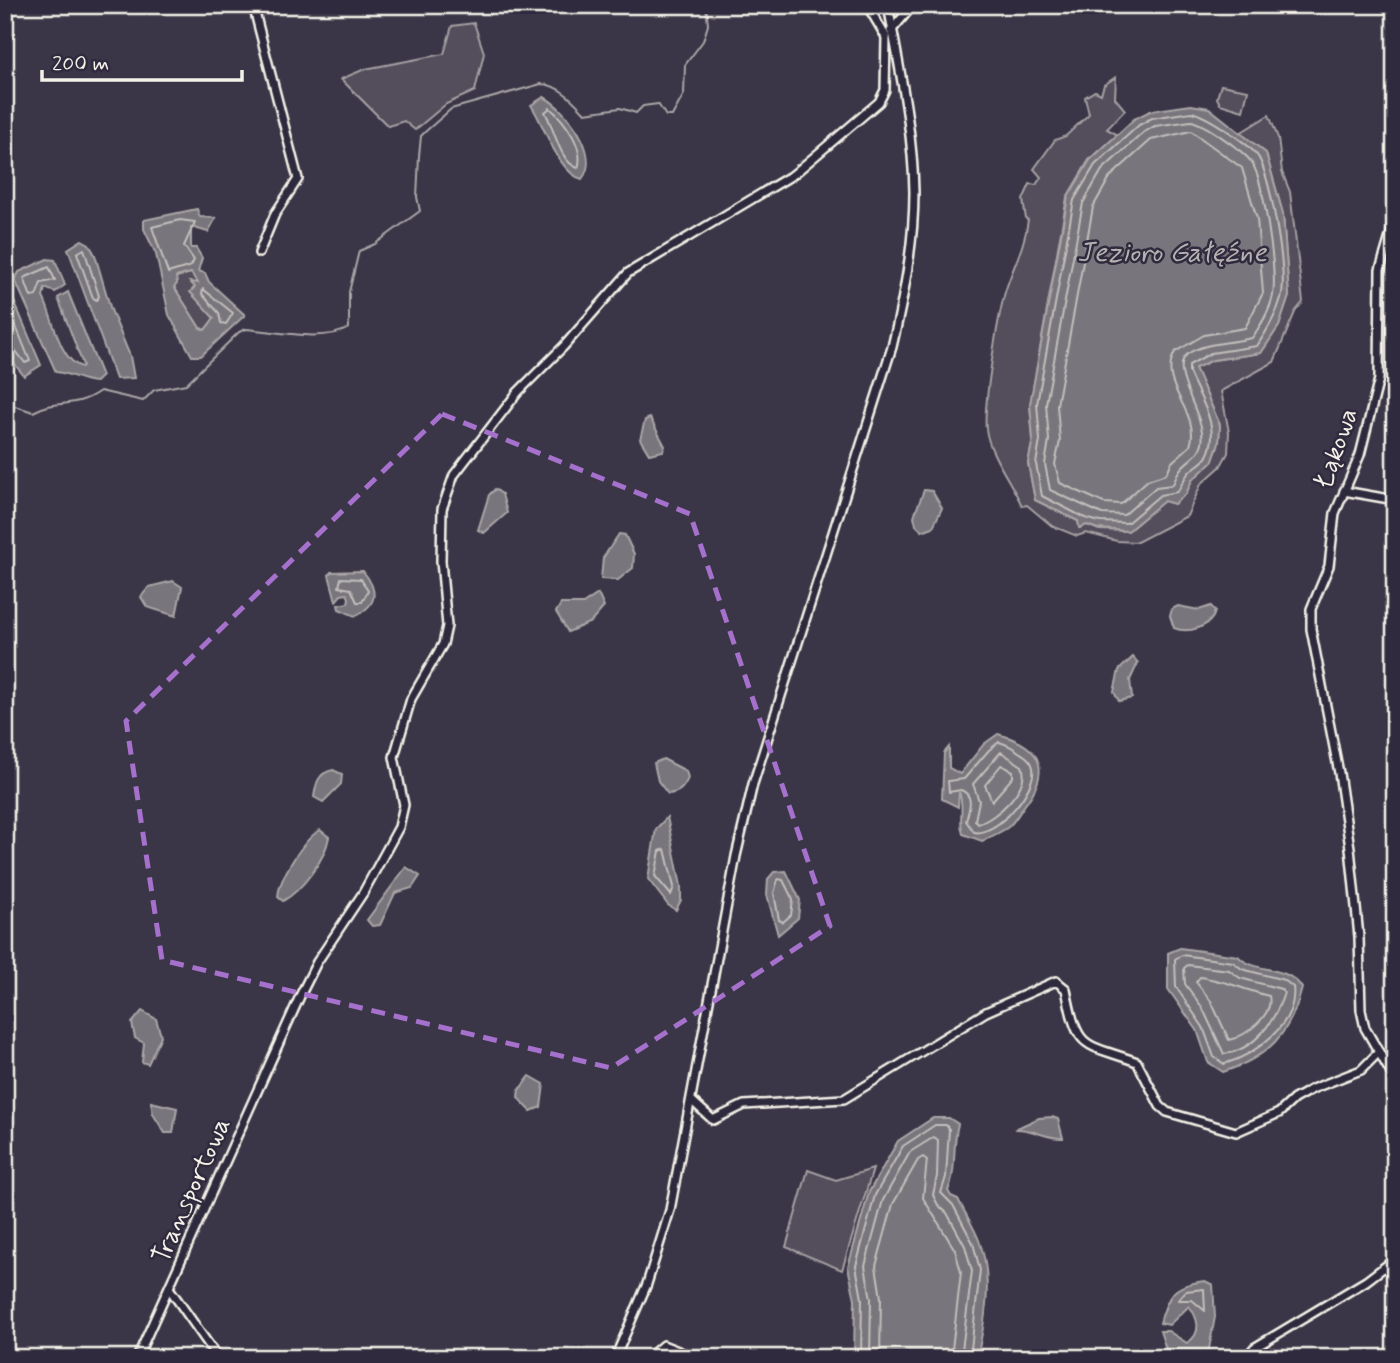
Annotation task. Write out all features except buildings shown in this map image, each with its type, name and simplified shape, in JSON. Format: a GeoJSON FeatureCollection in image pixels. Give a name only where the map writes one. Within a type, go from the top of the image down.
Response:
{"type":"FeatureCollection","features":[{"type":"Feature","properties":{"kind":"street"},"geometry":{"type":"LineString","coordinates":[[253,5],[299,179],[275,214],[259,253]]}},
{"type":"Feature","properties":{"kind":"street"},"geometry":{"type":"LineString","coordinates":[[867,5],[886,37],[913,5]]}},
{"type":"Feature","properties":{"kind":"street"},"geometry":{"type":"LineString","coordinates":[[615,1358],[647,1284],[663,1236],[752,784],[892,347],[903,301],[914,193],[905,100],[888,5]]}},
{"type":"Feature","properties":{"kind":"street","name":"Transportowa"},"geometry":{"type":"LineString","coordinates":[[137,1358],[231,1153],[257,1087],[282,1040],[317,962],[363,893],[399,827],[404,805],[394,757],[411,699],[443,644],[447,626],[441,561],[442,509],[454,475],[518,392],[564,346],[628,273],[794,174],[879,102],[886,90],[886,37]]}},
{"type":"Feature","properties":{"kind":"street","name":"Łąkowa"},"geometry":{"type":"LineString","coordinates":[[1395,220],[1380,270],[1379,379],[1360,455],[1335,513],[1329,566],[1311,609],[1311,629],[1339,773],[1350,848],[1359,937],[1361,1010],[1365,1028],[1395,1080]]}},
{"type":"Feature","properties":{"kind":"street"},"geometry":{"type":"LineString","coordinates":[[1343,491],[1395,500]]}},
{"type":"Feature","properties":{"kind":"street"},"geometry":{"type":"LineString","coordinates":[[691,1100],[713,1120],[744,1105],[844,1099],[986,1012],[1056,981],[1066,989],[1072,1020],[1080,1039],[1091,1048],[1129,1059],[1142,1067],[1160,1106],[1167,1112],[1236,1132],[1279,1113],[1294,1099],[1312,1089],[1361,1070],[1379,1052]]}},
{"type":"Feature","properties":{"kind":"street"},"geometry":{"type":"LineString","coordinates":[[1246,1358],[1254,1348],[1366,1281],[1395,1259]]}},
{"type":"Feature","properties":{"kind":"street"},"geometry":{"type":"LineString","coordinates":[[169,1288],[218,1358]]}},
{"type":"Feature","properties":{"kind":"street"},"geometry":{"type":"LineString","coordinates":[[648,1358],[663,1345],[696,1358]]}},
{"type":"Feature","properties":{"kind":"highlighted area"},"geometry":{"type":"Polygon","coordinates":[[[442,414],[690,514],[830,926],[611,1068],[162,960],[126,721],[442,414]]]}},
{"type":"Feature","properties":{"kind":"shaded area"},"geometry":{"type":"Polygon","coordinates":[[[474,23],[484,53],[475,91],[446,104],[415,130],[404,121],[388,126],[341,79],[365,69],[444,54],[452,26],[474,23]]]}},
{"type":"Feature","properties":{"kind":"shaded area"},"geometry":{"type":"Polygon","coordinates":[[[1116,77],[1115,98],[1125,110],[1107,129],[1118,135],[1089,160],[1067,197],[1030,405],[1033,439],[1028,463],[1035,500],[1078,521],[1080,528],[1087,525],[1099,530],[1128,531],[1164,501],[1174,504],[1186,494],[1192,480],[1213,461],[1219,443],[1220,425],[1195,368],[1213,360],[1261,353],[1279,326],[1289,296],[1283,214],[1266,153],[1240,133],[1269,115],[1278,138],[1282,172],[1290,192],[1303,302],[1295,312],[1274,362],[1221,391],[1229,432],[1228,453],[1220,467],[1201,484],[1187,516],[1137,542],[1117,541],[1086,533],[1077,536],[1052,526],[1027,505],[1022,506],[996,458],[986,429],[989,379],[1000,314],[1027,229],[1028,220],[1023,200],[1030,184],[1036,185],[1041,177],[1034,169],[1055,140],[1066,136],[1089,114],[1085,97],[1095,91],[1101,94],[1104,85],[1116,77]]]}},
{"type":"Feature","properties":{"kind":"shaded area"},"geometry":{"type":"Polygon","coordinates":[[[1221,85],[1248,90],[1243,111],[1220,104],[1217,98],[1221,85]]]}},
{"type":"Feature","properties":{"kind":"shaded area"},"geometry":{"type":"Polygon","coordinates":[[[191,273],[198,283],[191,292],[214,318],[205,330],[200,328],[174,287],[175,277],[191,273]]]}},
{"type":"Feature","properties":{"kind":"shaded area"},"geometry":{"type":"Polygon","coordinates":[[[873,1169],[842,1270],[786,1247],[808,1170],[836,1180],[873,1169]]]}},
{"type":"Feature","properties":{"kind":"water"},"geometry":{"type":"Polygon","coordinates":[[[544,97],[562,111],[585,145],[587,169],[582,179],[573,175],[559,158],[531,105],[544,97]]]}},
{"type":"Feature","properties":{"kind":"water","name":"Jezioro Gałęźne"},"geometry":{"type":"Polygon","coordinates":[[[1191,105],[1209,108],[1266,153],[1283,214],[1289,296],[1279,326],[1261,353],[1213,360],[1195,368],[1220,425],[1219,442],[1212,462],[1192,480],[1186,494],[1174,504],[1164,501],[1128,531],[1098,529],[1087,525],[1079,528],[1078,521],[1035,500],[1028,463],[1033,439],[1030,404],[1068,197],[1090,160],[1134,119],[1150,111],[1191,105]]]}},
{"type":"Feature","properties":{"kind":"water"},"geometry":{"type":"Polygon","coordinates":[[[197,209],[200,217],[216,218],[208,232],[191,227],[191,248],[196,248],[202,258],[198,271],[205,273],[209,282],[245,315],[201,356],[192,356],[169,315],[156,254],[144,229],[144,220],[197,209]],[[191,273],[176,277],[177,284],[174,287],[200,328],[205,330],[214,318],[190,292],[195,287],[190,282],[198,283],[191,273]]]}},
{"type":"Feature","properties":{"kind":"water"},"geometry":{"type":"Polygon","coordinates":[[[82,240],[89,244],[95,255],[111,310],[130,356],[134,378],[116,379],[68,249],[82,240]]]}},
{"type":"Feature","properties":{"kind":"water"},"geometry":{"type":"Polygon","coordinates":[[[47,259],[55,260],[65,285],[55,292],[45,288],[43,297],[58,337],[68,356],[82,367],[58,298],[68,292],[102,376],[96,382],[56,372],[15,280],[19,272],[47,259]]]}},
{"type":"Feature","properties":{"kind":"water"},"geometry":{"type":"Polygon","coordinates":[[[7,292],[12,296],[41,365],[24,376],[10,358],[5,342],[7,292]]]}},
{"type":"Feature","properties":{"kind":"water"},"geometry":{"type":"Polygon","coordinates":[[[650,418],[665,446],[663,451],[649,454],[640,439],[645,420],[650,418]]]}},
{"type":"Feature","properties":{"kind":"water"},"geometry":{"type":"Polygon","coordinates":[[[495,489],[502,494],[507,513],[484,533],[478,530],[489,495],[495,489]]]}},
{"type":"Feature","properties":{"kind":"water"},"geometry":{"type":"Polygon","coordinates":[[[924,490],[932,491],[942,508],[933,527],[922,531],[916,525],[914,516],[924,490]]]}},
{"type":"Feature","properties":{"kind":"water"},"geometry":{"type":"Polygon","coordinates":[[[619,534],[625,535],[634,554],[633,568],[618,580],[601,579],[603,558],[619,534]]]}},
{"type":"Feature","properties":{"kind":"water"},"geometry":{"type":"Polygon","coordinates":[[[363,571],[374,596],[368,607],[355,616],[339,609],[338,605],[348,603],[349,598],[347,594],[341,595],[336,601],[329,575],[331,572],[363,571]]]}},
{"type":"Feature","properties":{"kind":"water"},"geometry":{"type":"Polygon","coordinates":[[[173,581],[182,587],[176,616],[147,607],[141,597],[149,587],[173,581]]]}},
{"type":"Feature","properties":{"kind":"water"},"geometry":{"type":"Polygon","coordinates":[[[598,594],[604,607],[591,622],[568,632],[556,612],[561,604],[583,604],[598,594]]]}},
{"type":"Feature","properties":{"kind":"water"},"geometry":{"type":"Polygon","coordinates":[[[1178,606],[1199,610],[1211,606],[1215,611],[1213,617],[1199,628],[1180,630],[1174,628],[1170,616],[1172,609],[1178,606]]]}},
{"type":"Feature","properties":{"kind":"water"},"geometry":{"type":"Polygon","coordinates":[[[1133,657],[1138,663],[1130,680],[1132,698],[1119,701],[1114,692],[1119,670],[1133,657]]]}},
{"type":"Feature","properties":{"kind":"water"},"geometry":{"type":"Polygon","coordinates":[[[998,734],[1025,745],[1038,761],[1040,771],[1033,793],[1012,823],[982,841],[963,834],[959,792],[958,807],[942,799],[944,753],[949,747],[949,768],[960,774],[984,744],[998,734]]]}},
{"type":"Feature","properties":{"kind":"water"},"geometry":{"type":"Polygon","coordinates":[[[663,759],[686,771],[688,778],[681,789],[668,794],[658,781],[654,763],[663,759]]]}},
{"type":"Feature","properties":{"kind":"water"},"geometry":{"type":"Polygon","coordinates":[[[333,770],[342,774],[341,784],[323,802],[314,797],[317,783],[321,776],[333,770]]]}},
{"type":"Feature","properties":{"kind":"water"},"geometry":{"type":"Polygon","coordinates":[[[667,817],[681,886],[681,900],[676,910],[668,905],[648,879],[656,829],[667,817]]]}},
{"type":"Feature","properties":{"kind":"water"},"geometry":{"type":"Polygon","coordinates":[[[320,830],[329,837],[323,855],[305,882],[283,901],[278,897],[279,889],[288,870],[300,850],[320,830]]]}},
{"type":"Feature","properties":{"kind":"water"},"geometry":{"type":"Polygon","coordinates":[[[406,867],[420,876],[412,888],[395,893],[380,925],[372,926],[367,920],[406,867]]]}},
{"type":"Feature","properties":{"kind":"water"},"geometry":{"type":"Polygon","coordinates":[[[786,871],[800,900],[798,918],[778,935],[767,895],[768,879],[774,872],[786,871]]]}},
{"type":"Feature","properties":{"kind":"water"},"geometry":{"type":"Polygon","coordinates":[[[1180,948],[1238,956],[1245,962],[1280,972],[1296,980],[1302,988],[1297,1004],[1291,1019],[1275,1042],[1253,1059],[1223,1072],[1208,1062],[1197,1030],[1168,989],[1168,953],[1180,948]]]}},
{"type":"Feature","properties":{"kind":"water"},"geometry":{"type":"Polygon","coordinates":[[[142,1011],[156,1019],[161,1036],[148,1064],[142,1062],[144,1043],[135,1038],[132,1023],[142,1011]]]}},
{"type":"Feature","properties":{"kind":"water"},"geometry":{"type":"Polygon","coordinates":[[[530,1076],[544,1084],[541,1107],[531,1111],[518,1098],[519,1090],[530,1076]]]}},
{"type":"Feature","properties":{"kind":"water"},"geometry":{"type":"Polygon","coordinates":[[[151,1102],[177,1108],[173,1133],[165,1133],[153,1114],[151,1102]]]}},
{"type":"Feature","properties":{"kind":"water"},"geometry":{"type":"Polygon","coordinates":[[[933,1118],[949,1118],[958,1124],[953,1175],[948,1191],[958,1199],[984,1257],[987,1286],[977,1358],[854,1358],[855,1299],[848,1267],[869,1192],[898,1141],[933,1118]]]}},
{"type":"Feature","properties":{"kind":"water"},"geometry":{"type":"Polygon","coordinates":[[[1039,1118],[1058,1119],[1063,1138],[1015,1129],[1039,1118]]]}},
{"type":"Feature","properties":{"kind":"water"},"geometry":{"type":"Polygon","coordinates":[[[1205,1281],[1213,1285],[1215,1317],[1208,1354],[1203,1358],[1169,1358],[1160,1331],[1168,1331],[1187,1343],[1195,1335],[1197,1325],[1189,1306],[1169,1325],[1160,1323],[1166,1304],[1180,1288],[1205,1281]]]}},
{"type":"Feature","properties":{"kind":"waterway"},"geometry":{"type":"LineString","coordinates":[[15,406],[33,412],[51,405],[82,400],[100,391],[143,401],[154,390],[186,384],[239,332],[246,329],[326,335],[349,328],[349,292],[359,251],[375,244],[420,211],[417,197],[419,156],[421,136],[426,131],[451,109],[541,84],[559,90],[585,113],[620,108],[636,113],[643,106],[658,104],[666,116],[672,116],[684,94],[685,65],[703,41],[708,25],[706,5]]}}]}
